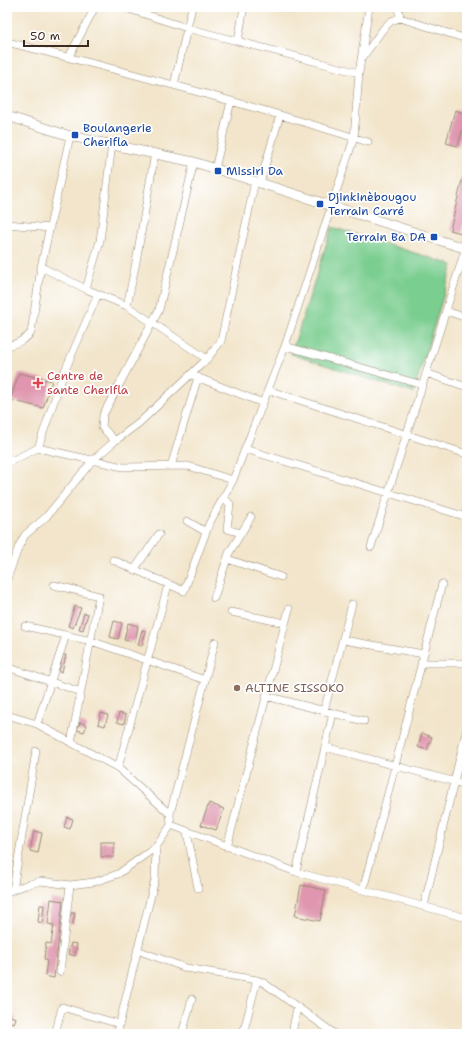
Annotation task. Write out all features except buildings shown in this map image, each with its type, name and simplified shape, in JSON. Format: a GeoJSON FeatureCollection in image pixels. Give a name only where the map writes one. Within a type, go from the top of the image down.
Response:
{"type":"FeatureCollection","features":[{"type":"Feature","properties":{"kind":"street"},"geometry":{"type":"LineString","coordinates":[[69,57],[94,7]]}},
{"type":"Feature","properties":{"kind":"street"},"geometry":{"type":"LineString","coordinates":[[123,7],[187,28],[359,73]]}},
{"type":"Feature","properties":{"kind":"street"},"geometry":{"type":"LineString","coordinates":[[174,85],[192,7]]}},
{"type":"Feature","properties":{"kind":"street"},"geometry":{"type":"LineString","coordinates":[[238,41],[244,7]]}},
{"type":"Feature","properties":{"kind":"street"},"geometry":{"type":"LineString","coordinates":[[113,560],[184,591],[206,532],[233,480],[285,346],[354,138],[359,73],[369,7]]}},
{"type":"Feature","properties":{"kind":"street"},"geometry":{"type":"LineString","coordinates":[[398,7],[400,18]]}},
{"type":"Feature","properties":{"kind":"street"},"geometry":{"type":"LineString","coordinates":[[361,58],[383,29],[391,21],[400,18],[467,39]]}},
{"type":"Feature","properties":{"kind":"street"},"geometry":{"type":"LineString","coordinates":[[7,42],[174,85],[368,142]]}},
{"type":"Feature","properties":{"kind":"street"},"geometry":{"type":"LineString","coordinates":[[215,169],[231,101]]}},
{"type":"Feature","properties":{"kind":"street"},"geometry":{"type":"LineString","coordinates":[[7,580],[19,546],[25,535],[46,518],[93,460],[139,423],[207,359],[221,341],[258,182],[280,115]]}},
{"type":"Feature","properties":{"kind":"street"},"geometry":{"type":"LineString","coordinates":[[7,116],[70,136],[194,162],[466,247],[371,546]]}},
{"type":"Feature","properties":{"kind":"street"},"geometry":{"type":"LineString","coordinates":[[7,346],[25,340],[31,333],[41,267],[70,136]]}},
{"type":"Feature","properties":{"kind":"street"},"geometry":{"type":"LineString","coordinates":[[86,289],[100,241],[112,144]]}},
{"type":"Feature","properties":{"kind":"street"},"geometry":{"type":"LineString","coordinates":[[127,306],[155,153]]}},
{"type":"Feature","properties":{"kind":"street"},"geometry":{"type":"LineString","coordinates":[[115,441],[102,427],[102,415],[159,310],[194,162]]}},
{"type":"Feature","properties":{"kind":"street"},"geometry":{"type":"LineString","coordinates":[[7,224],[50,228]]}},
{"type":"Feature","properties":{"kind":"street"},"geometry":{"type":"LineString","coordinates":[[41,267],[86,289],[127,306],[207,359]]}},
{"type":"Feature","properties":{"kind":"street"},"geometry":{"type":"LineString","coordinates":[[38,448],[62,375],[98,294]]}},
{"type":"Feature","properties":{"kind":"street"},"geometry":{"type":"LineString","coordinates":[[446,311],[467,318]]}},
{"type":"Feature","properties":{"kind":"street"},"geometry":{"type":"LineString","coordinates":[[285,346],[423,385]]}},
{"type":"Feature","properties":{"kind":"street"},"geometry":{"type":"LineString","coordinates":[[426,373],[467,387]]}},
{"type":"Feature","properties":{"kind":"street"},"geometry":{"type":"LineString","coordinates":[[190,374],[263,403]]}},
{"type":"Feature","properties":{"kind":"street"},"geometry":{"type":"LineString","coordinates":[[171,466],[198,377]]}},
{"type":"Feature","properties":{"kind":"street"},"geometry":{"type":"LineString","coordinates":[[268,390],[467,454]]}},
{"type":"Feature","properties":{"kind":"street"},"geometry":{"type":"LineString","coordinates":[[7,463],[38,448],[123,467],[188,466],[233,480]]}},
{"type":"Feature","properties":{"kind":"street"},"geometry":{"type":"LineString","coordinates":[[245,449],[467,517]]}},
{"type":"Feature","properties":{"kind":"street"},"geometry":{"type":"LineString","coordinates":[[224,497],[230,504],[227,529],[241,533]]}},
{"type":"Feature","properties":{"kind":"street"},"geometry":{"type":"LineString","coordinates":[[214,598],[229,553],[252,517]]}},
{"type":"Feature","properties":{"kind":"street"},"geometry":{"type":"LineString","coordinates":[[187,521],[206,532]]}},
{"type":"Feature","properties":{"kind":"street"},"geometry":{"type":"LineString","coordinates":[[134,570],[159,534]]}},
{"type":"Feature","properties":{"kind":"street"},"geometry":{"type":"LineString","coordinates":[[227,559],[282,578]]}},
{"type":"Feature","properties":{"kind":"street"},"geometry":{"type":"LineString","coordinates":[[363,890],[442,584]]}},
{"type":"Feature","properties":{"kind":"street"},"geometry":{"type":"LineString","coordinates":[[54,585],[99,596],[71,743]]}},
{"type":"Feature","properties":{"kind":"street"},"geometry":{"type":"LineString","coordinates":[[118,768],[168,585]]}},
{"type":"Feature","properties":{"kind":"street"},"geometry":{"type":"LineString","coordinates":[[324,711],[352,604]]}},
{"type":"Feature","properties":{"kind":"street"},"geometry":{"type":"LineString","coordinates":[[227,846],[289,609]]}},
{"type":"Feature","properties":{"kind":"street"},"geometry":{"type":"LineString","coordinates":[[231,612],[285,623]]}},
{"type":"Feature","properties":{"kind":"street"},"geometry":{"type":"LineString","coordinates":[[25,626],[91,641],[205,680]]}},
{"type":"Feature","properties":{"kind":"street"},"geometry":{"type":"LineString","coordinates":[[37,724],[66,635]]}},
{"type":"Feature","properties":{"kind":"street"},"geometry":{"type":"LineString","coordinates":[[343,640],[424,654]]}},
{"type":"Feature","properties":{"kind":"street"},"geometry":{"type":"LineString","coordinates":[[36,751],[10,891],[41,881],[70,885],[94,882],[118,874],[156,847],[171,826],[170,814],[215,642]]}},
{"type":"Feature","properties":{"kind":"street"},"geometry":{"type":"LineString","coordinates":[[421,662],[467,663]]}},
{"type":"Feature","properties":{"kind":"street"},"geometry":{"type":"LineString","coordinates":[[10,668],[81,692]]}},
{"type":"Feature","properties":{"kind":"street"},"geometry":{"type":"LineString","coordinates":[[266,696],[364,721]]}},
{"type":"Feature","properties":{"kind":"street"},"geometry":{"type":"LineString","coordinates":[[296,872],[333,713]]}},
{"type":"Feature","properties":{"kind":"street"},"geometry":{"type":"LineString","coordinates":[[7,716],[37,724],[118,768],[170,814]]}},
{"type":"Feature","properties":{"kind":"street"},"geometry":{"type":"LineString","coordinates":[[424,906],[467,728]]}},
{"type":"Feature","properties":{"kind":"street"},"geometry":{"type":"LineString","coordinates":[[325,746],[467,785]]}},
{"type":"Feature","properties":{"kind":"street"},"geometry":{"type":"LineString","coordinates":[[171,826],[296,872],[467,918]]}},
{"type":"Feature","properties":{"kind":"street"},"geometry":{"type":"LineString","coordinates":[[187,832],[198,888]]}},
{"type":"Feature","properties":{"kind":"street"},"geometry":{"type":"LineString","coordinates":[[117,1034],[155,879],[156,847]]}},
{"type":"Feature","properties":{"kind":"street"},"geometry":{"type":"LineString","coordinates":[[60,972],[70,885]]}},
{"type":"Feature","properties":{"kind":"street"},"geometry":{"type":"LineString","coordinates":[[137,950],[186,968],[257,980],[264,983],[334,1034]]}},
{"type":"Feature","properties":{"kind":"street"},"geometry":{"type":"LineString","coordinates":[[243,1034],[257,980]]}},
{"type":"Feature","properties":{"kind":"street"},"geometry":{"type":"LineString","coordinates":[[182,1034],[192,999]]}},
{"type":"Feature","properties":{"kind":"street"},"geometry":{"type":"LineString","coordinates":[[55,1034],[62,1007],[119,1024]]}},
{"type":"Feature","properties":{"kind":"street"},"geometry":{"type":"LineString","coordinates":[[292,1034],[297,1007]]}},
{"type":"Feature","properties":{"kind":"green space"},"geometry":{"type":"Polygon","coordinates":[[[332,227],[453,265],[413,393],[291,354],[332,227]]]}},
{"type":"Feature","properties":{"kind":"place","name":"Boulangerie Cherifla"},"geometry":{"type":"Point","coordinates":[75,135]}},
{"type":"Feature","properties":{"kind":"place","name":"Missiri Da"},"geometry":{"type":"Point","coordinates":[218,171]}},
{"type":"Feature","properties":{"kind":"place","name":"Djinkinèbougou Terrain Carré"},"geometry":{"type":"Point","coordinates":[320,204]}},
{"type":"Feature","properties":{"kind":"place","name":"Terrain Ba DA"},"geometry":{"type":"Point","coordinates":[434,237]}},
{"type":"Feature","properties":{"kind":"place","name":"Centre de sante Cherifla"},"geometry":{"type":"Point","coordinates":[38,383]}},
{"type":"Feature","properties":{"kind":"place","name":"ALTINE SISSOKO"},"geometry":{"type":"Point","coordinates":[237,688]}}]}
